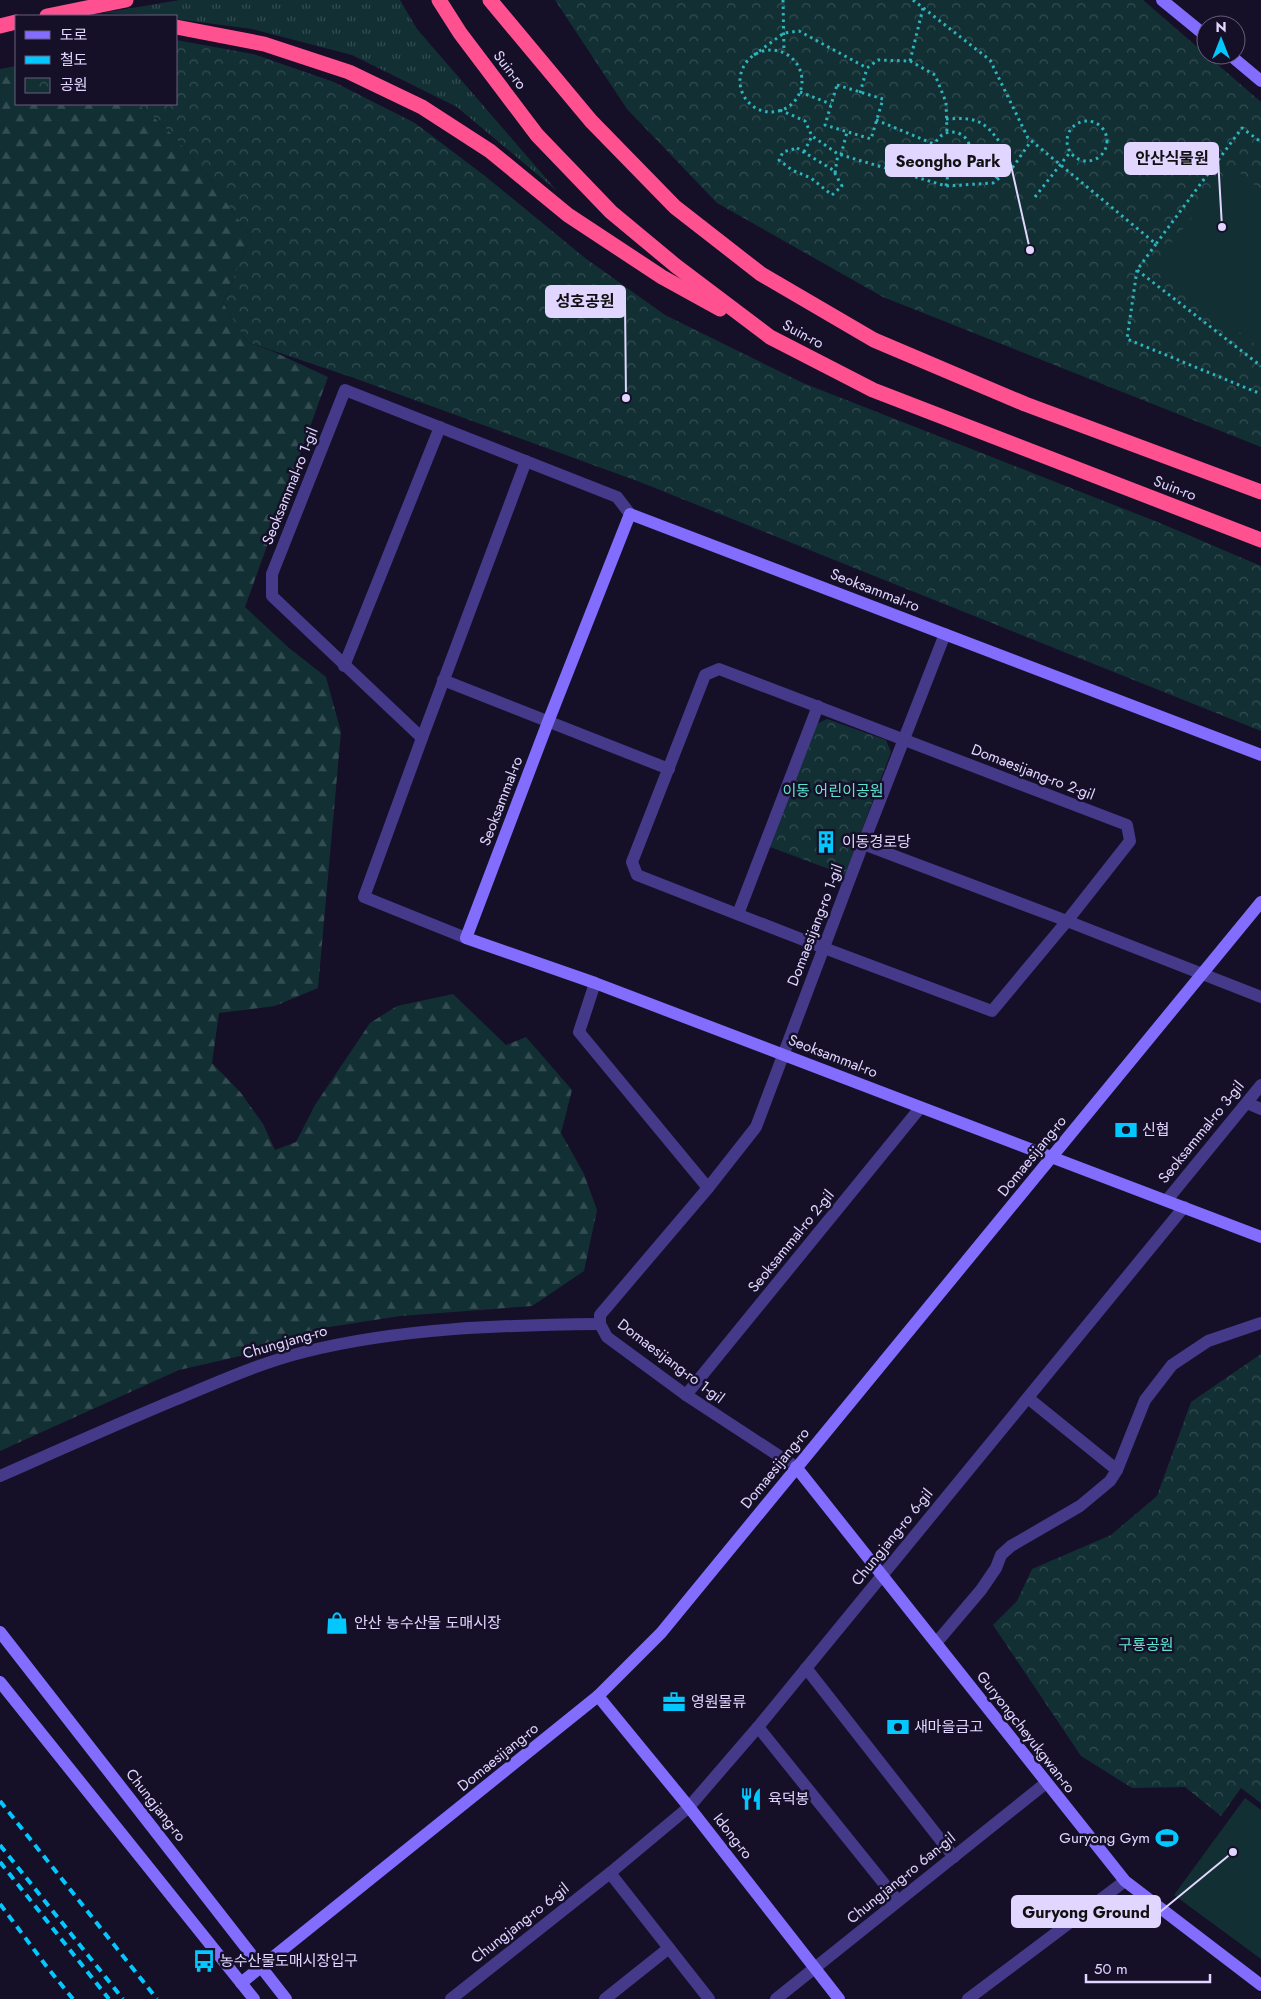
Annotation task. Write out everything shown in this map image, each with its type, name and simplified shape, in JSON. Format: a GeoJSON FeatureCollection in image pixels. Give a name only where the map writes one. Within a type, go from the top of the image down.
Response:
{"type":"FeatureCollection","features":[{"type":"Feature","properties":{"kind":"highway"},"geometry":{"type":"LineString","coordinates":[[52,15],[126,0]]}},
{"type":"Feature","properties":{"kind":"highway","name":"Suin-ro"},"geometry":{"type":"LineString","coordinates":[[439,0],[460,33],[537,135],[611,212],[676,266],[770,336],[873,390],[1261,540]]}},
{"type":"Feature","properties":{"kind":"highway","name":"Suin-ro"},"geometry":{"type":"LineString","coordinates":[[490,0],[591,121],[674,207],[761,274],[874,340],[1025,404],[1261,492]]}},
{"type":"Feature","properties":{"kind":"highway"},"geometry":{"type":"LineString","coordinates":[[0,26],[15,22]]}},
{"type":"Feature","properties":{"kind":"highway"},"geometry":{"type":"LineString","coordinates":[[178,27],[264,44],[349,72],[422,107],[490,151],[568,215],[662,277],[770,336]]}},
{"type":"Feature","properties":{"kind":"highway"},"geometry":{"type":"LineString","coordinates":[[0,32],[15,32]]}},
{"type":"Feature","properties":{"kind":"street"},"geometry":{"type":"LineString","coordinates":[[1162,0],[1196,28]]}},
{"type":"Feature","properties":{"kind":"street"},"geometry":{"type":"LineString","coordinates":[[1242,65],[1261,80]]}},
{"type":"Feature","properties":{"kind":"street","name":"Seoksammal-ro 1-gil"},"geometry":{"type":"LineString","coordinates":[[422,738],[272,596],[272,574],[345,390],[616,497],[630,514]]}},
{"type":"Feature","properties":{"kind":"street"},"geometry":{"type":"LineString","coordinates":[[344,666],[440,427]]}},
{"type":"Feature","properties":{"kind":"street"},"geometry":{"type":"LineString","coordinates":[[466,938],[364,897],[443,680],[526,461]]}},
{"type":"Feature","properties":{"kind":"street","name":"Seoksammal-ro"},"geometry":{"type":"LineString","coordinates":[[1261,755],[630,514],[466,938],[595,983],[1261,1237]]}},
{"type":"Feature","properties":{"kind":"street","name":"Domaesijang-ro 1-gil"},"geometry":{"type":"LineString","coordinates":[[796,1467],[686,1395],[607,1337],[600,1324],[600,1315],[708,1188],[756,1127],[782,1054],[945,634]]}},
{"type":"Feature","properties":{"kind":"street","name":"Domaesijang-ro 2-gil"},"geometry":{"type":"LineString","coordinates":[[719,669],[818,706],[1127,825],[1130,841],[992,1011],[637,875],[632,862],[705,675],[719,669]]}},
{"type":"Feature","properties":{"kind":"street"},"geometry":{"type":"LineString","coordinates":[[443,680],[669,769]]}},
{"type":"Feature","properties":{"kind":"street"},"geometry":{"type":"LineString","coordinates":[[738,914],[818,706]]}},
{"type":"Feature","properties":{"kind":"street"},"geometry":{"type":"LineString","coordinates":[[863,844],[1067,920],[1261,998]]}},
{"type":"Feature","properties":{"kind":"street","name":"Domaesijang-ro"},"geometry":{"type":"LineString","coordinates":[[242,1983],[598,1696],[661,1633],[1261,902]]}},
{"type":"Feature","properties":{"kind":"street"},"geometry":{"type":"LineString","coordinates":[[595,983],[579,1032],[708,1188]]}},
{"type":"Feature","properties":{"kind":"street","name":"Seoksammal-ro 3-gil"},"geometry":{"type":"LineString","coordinates":[[1167,1200],[1261,1085]]}},
{"type":"Feature","properties":{"kind":"street"},"geometry":{"type":"LineString","coordinates":[[1247,1103],[1261,1109]]}},
{"type":"Feature","properties":{"kind":"street","name":"Seoksammal-ro 2-gil"},"geometry":{"type":"LineString","coordinates":[[686,1395],[920,1108]]}},
{"type":"Feature","properties":{"kind":"street","name":"Chungjang-ro 6-gil"},"geometry":{"type":"LineString","coordinates":[[451,1999],[610,1873],[689,1807],[806,1668],[1184,1207]]}},
{"type":"Feature","properties":{"kind":"street"},"geometry":{"type":"LineString","coordinates":[[936,1644],[981,1590],[996,1568],[1001,1555],[1011,1546],[1080,1506],[1110,1482],[1117,1470],[1145,1400],[1172,1364],[1208,1341],[1261,1323]]}},
{"type":"Feature","properties":{"kind":"street","name":"Chungjang-ro"},"geometry":{"type":"LineString","coordinates":[[0,1476],[252,1368],[302,1352],[352,1341],[440,1330],[518,1325],[600,1324]]}},
{"type":"Feature","properties":{"kind":"street"},"geometry":{"type":"LineString","coordinates":[[1028,1398],[1117,1470]]}},
{"type":"Feature","properties":{"kind":"street","name":"Guryongcheyukgwan-ro"},"geometry":{"type":"LineString","coordinates":[[796,1467],[1125,1881],[1261,1985]]}},
{"type":"Feature","properties":{"kind":"street","name":"Chungjang-ro"},"geometry":{"type":"LineString","coordinates":[[0,1632],[286,1999]]}},
{"type":"Feature","properties":{"kind":"street"},"geometry":{"type":"LineString","coordinates":[[806,1668],[954,1857]]}},
{"type":"Feature","properties":{"kind":"street"},"geometry":{"type":"LineString","coordinates":[[0,1682],[254,1999]]}},
{"type":"Feature","properties":{"kind":"street","name":"Idong-ro"},"geometry":{"type":"LineString","coordinates":[[598,1696],[689,1807],[839,1999]]}},
{"type":"Feature","properties":{"kind":"street"},"geometry":{"type":"LineString","coordinates":[[758,1726],[898,1901]]}},
{"type":"Feature","properties":{"kind":"street","name":"Chungjang-ro 6an-gil"},"geometry":{"type":"LineString","coordinates":[[776,1999],[1046,1784]]}},
{"type":"Feature","properties":{"kind":"street"},"geometry":{"type":"LineString","coordinates":[[610,1873],[709,1999]]}},
{"type":"Feature","properties":{"kind":"street"},"geometry":{"type":"LineString","coordinates":[[968,1999],[983,1994],[1125,1881]]}},
{"type":"Feature","properties":{"kind":"street"},"geometry":{"type":"LineString","coordinates":[[605,1999],[669,1948]]}},
{"type":"Feature","properties":{"kind":"path"},"geometry":{"type":"LineString","coordinates":[[783,0],[784,52]]}},
{"type":"Feature","properties":{"kind":"path"},"geometry":{"type":"LineString","coordinates":[[913,0],[990,60],[1028,138],[1156,244]]}},
{"type":"Feature","properties":{"kind":"path"},"geometry":{"type":"LineString","coordinates":[[910,61],[923,8]]}},
{"type":"Feature","properties":{"kind":"path"},"geometry":{"type":"LineString","coordinates":[[754,55],[764,51],[784,52],[799,66],[802,76],[800,92],[792,104],[774,112],[764,111],[754,107],[742,91],[740,81],[742,71],[754,55],[784,33],[799,31],[867,68]]}},
{"type":"Feature","properties":{"kind":"path"},"geometry":{"type":"LineString","coordinates":[[860,92],[867,68],[878,60],[910,61],[935,75],[946,102],[947,132]]}},
{"type":"Feature","properties":{"kind":"path"},"geometry":{"type":"LineString","coordinates":[[837,85],[860,92],[883,99],[871,139],[825,125],[837,85]]}},
{"type":"Feature","properties":{"kind":"path"},"geometry":{"type":"LineString","coordinates":[[800,92],[831,104]]}},
{"type":"Feature","properties":{"kind":"path"},"geometry":{"type":"LineString","coordinates":[[780,110],[805,121],[812,136],[840,155],[946,186],[993,183],[1013,167],[1031,141]]}},
{"type":"Feature","properties":{"kind":"path"},"geometry":{"type":"LineString","coordinates":[[946,119],[969,117],[990,129],[1001,144],[999,172],[993,183]]}},
{"type":"Feature","properties":{"kind":"path"},"geometry":{"type":"LineString","coordinates":[[876,120],[934,144]]}},
{"type":"Feature","properties":{"kind":"path"},"geometry":{"type":"LineString","coordinates":[[1091,121],[1102,127],[1107,139],[1104,151],[1100,156],[1088,160],[1075,156],[1071,151],[1068,139],[1073,127],[1078,123],[1091,121]]}},
{"type":"Feature","properties":{"kind":"path"},"geometry":{"type":"LineString","coordinates":[[1261,142],[1242,128],[1137,270],[1127,339],[1261,394]]}},
{"type":"Feature","properties":{"kind":"path"},"geometry":{"type":"LineString","coordinates":[[953,131],[968,140],[969,158],[960,166],[948,168],[943,166],[935,156],[934,144],[937,139],[947,132],[953,131]]}},
{"type":"Feature","properties":{"kind":"path"},"geometry":{"type":"LineString","coordinates":[[835,173],[848,132]]}},
{"type":"Feature","properties":{"kind":"path"},"geometry":{"type":"LineString","coordinates":[[804,152],[812,136]]}},
{"type":"Feature","properties":{"kind":"path"},"geometry":{"type":"LineString","coordinates":[[797,148],[835,173],[842,186],[832,195],[811,178],[792,170],[779,160],[783,152],[797,148]]}},
{"type":"Feature","properties":{"kind":"path"},"geometry":{"type":"LineString","coordinates":[[1035,197],[1071,151]]}},
{"type":"Feature","properties":{"kind":"path"},"geometry":{"type":"LineString","coordinates":[[946,186],[948,168]]}},
{"type":"Feature","properties":{"kind":"path"},"geometry":{"type":"LineString","coordinates":[[1137,270],[1261,366]]}},
{"type":"Feature","properties":{"kind":"green space"},"geometry":{"type":"Polygon","coordinates":[[[180,0],[400,0],[417,29],[557,191],[457,107],[352,55],[252,29],[178,19],[178,15],[102,13],[180,0]]]}},
{"type":"Feature","properties":{"kind":"green space"},"geometry":{"type":"Polygon","coordinates":[[[555,0],[1143,0],[1196,46],[1196,65],[1218,65],[1261,102],[1261,447],[883,297],[717,203],[627,109],[555,0]]]}},
{"type":"Feature","properties":{"kind":"green space"},"geometry":{"type":"Polygon","coordinates":[[[178,40],[253,54],[334,82],[415,123],[485,176],[585,258],[665,315],[803,383],[1160,523],[1261,566],[1261,731],[640,482],[354,378],[247,342],[223,303],[251,237],[213,183],[185,149],[138,105],[178,105],[178,40]]]}},
{"type":"Feature","properties":{"kind":"green space"},"geometry":{"type":"Polygon","coordinates":[[[15,66],[15,105],[138,105],[170,133],[199,166],[251,237],[223,303],[247,342],[272,351],[328,377],[245,607],[289,648],[326,677],[341,732],[318,988],[275,1006],[219,1013],[212,1063],[241,1093],[263,1124],[275,1150],[296,1142],[315,1105],[370,1023],[397,1006],[453,994],[506,1045],[526,1037],[572,1090],[561,1133],[584,1174],[597,1210],[584,1271],[532,1306],[400,1316],[323,1328],[263,1351],[179,1370],[0,1451],[0,69],[15,66]]]}},
{"type":"Feature","properties":{"kind":"green space"},"geometry":{"type":"Polygon","coordinates":[[[1232,167],[1261,190],[1261,349],[1154,265],[1232,167]]]}},
{"type":"Feature","properties":{"kind":"green space","name":"이동 어린이공원"},"geometry":{"type":"Polygon","coordinates":[[[827,719],[886,740],[891,752],[845,875],[770,847],[816,724],[827,719]]]}},
{"type":"Feature","properties":{"kind":"green space","name":"구룡공원"},"geometry":{"type":"Polygon","coordinates":[[[1261,1354],[1261,1803],[1241,1788],[1221,1816],[1185,1787],[1132,1788],[1081,1756],[993,1625],[1017,1601],[1032,1569],[1111,1535],[1157,1496],[1191,1402],[1261,1354]]]}},
{"type":"Feature","properties":{"kind":"green space"},"geometry":{"type":"Polygon","coordinates":[[[1245,1798],[1261,1810],[1261,1959],[1174,1895],[1245,1798]]]}},
{"type":"Feature","properties":{"kind":"railway"},"geometry":{"type":"LineString","coordinates":[[0,1801],[157,1999]]}},
{"type":"Feature","properties":{"kind":"railway"},"geometry":{"type":"LineString","coordinates":[[0,1845],[123,1999]]}},
{"type":"Feature","properties":{"kind":"railway"},"geometry":{"type":"LineString","coordinates":[[0,1862],[109,1999]]}},
{"type":"Feature","properties":{"kind":"railway"},"geometry":{"type":"LineString","coordinates":[[0,1904],[73,1999]]}},
{"type":"Feature","properties":{"kind":"place","name":"안산식물원"},"geometry":{"type":"Point","coordinates":[1222,227]}},
{"type":"Feature","properties":{"kind":"place","name":"Seongho Park"},"geometry":{"type":"Point","coordinates":[1030,250]}},
{"type":"Feature","properties":{"kind":"place","name":"성호공원"},"geometry":{"type":"Point","coordinates":[626,398]}},
{"type":"Feature","properties":{"kind":"place","name":"이동경로당"},"geometry":{"type":"Point","coordinates":[826,842]}},
{"type":"Feature","properties":{"kind":"place","name":"신협"},"geometry":{"type":"Point","coordinates":[1126,1130]}},
{"type":"Feature","properties":{"kind":"place","name":"안산 농수산물 도매시장"},"geometry":{"type":"Point","coordinates":[337,1623]}},
{"type":"Feature","properties":{"kind":"place","name":"영원물류"},"geometry":{"type":"Point","coordinates":[674,1702]}},
{"type":"Feature","properties":{"kind":"place","name":"새마을금고"},"geometry":{"type":"Point","coordinates":[898,1727]}},
{"type":"Feature","properties":{"kind":"place","name":"육덕봉"},"geometry":{"type":"Point","coordinates":[751,1799]}},
{"type":"Feature","properties":{"kind":"place","name":"Guryong Gym"},"geometry":{"type":"Point","coordinates":[1167,1838]}},
{"type":"Feature","properties":{"kind":"place","name":"Guryong Ground"},"geometry":{"type":"Point","coordinates":[1233,1852]}},
{"type":"Feature","properties":{"kind":"place","name":"농수산물도매시장입구"},"geometry":{"type":"Point","coordinates":[204,1961]}}]}
